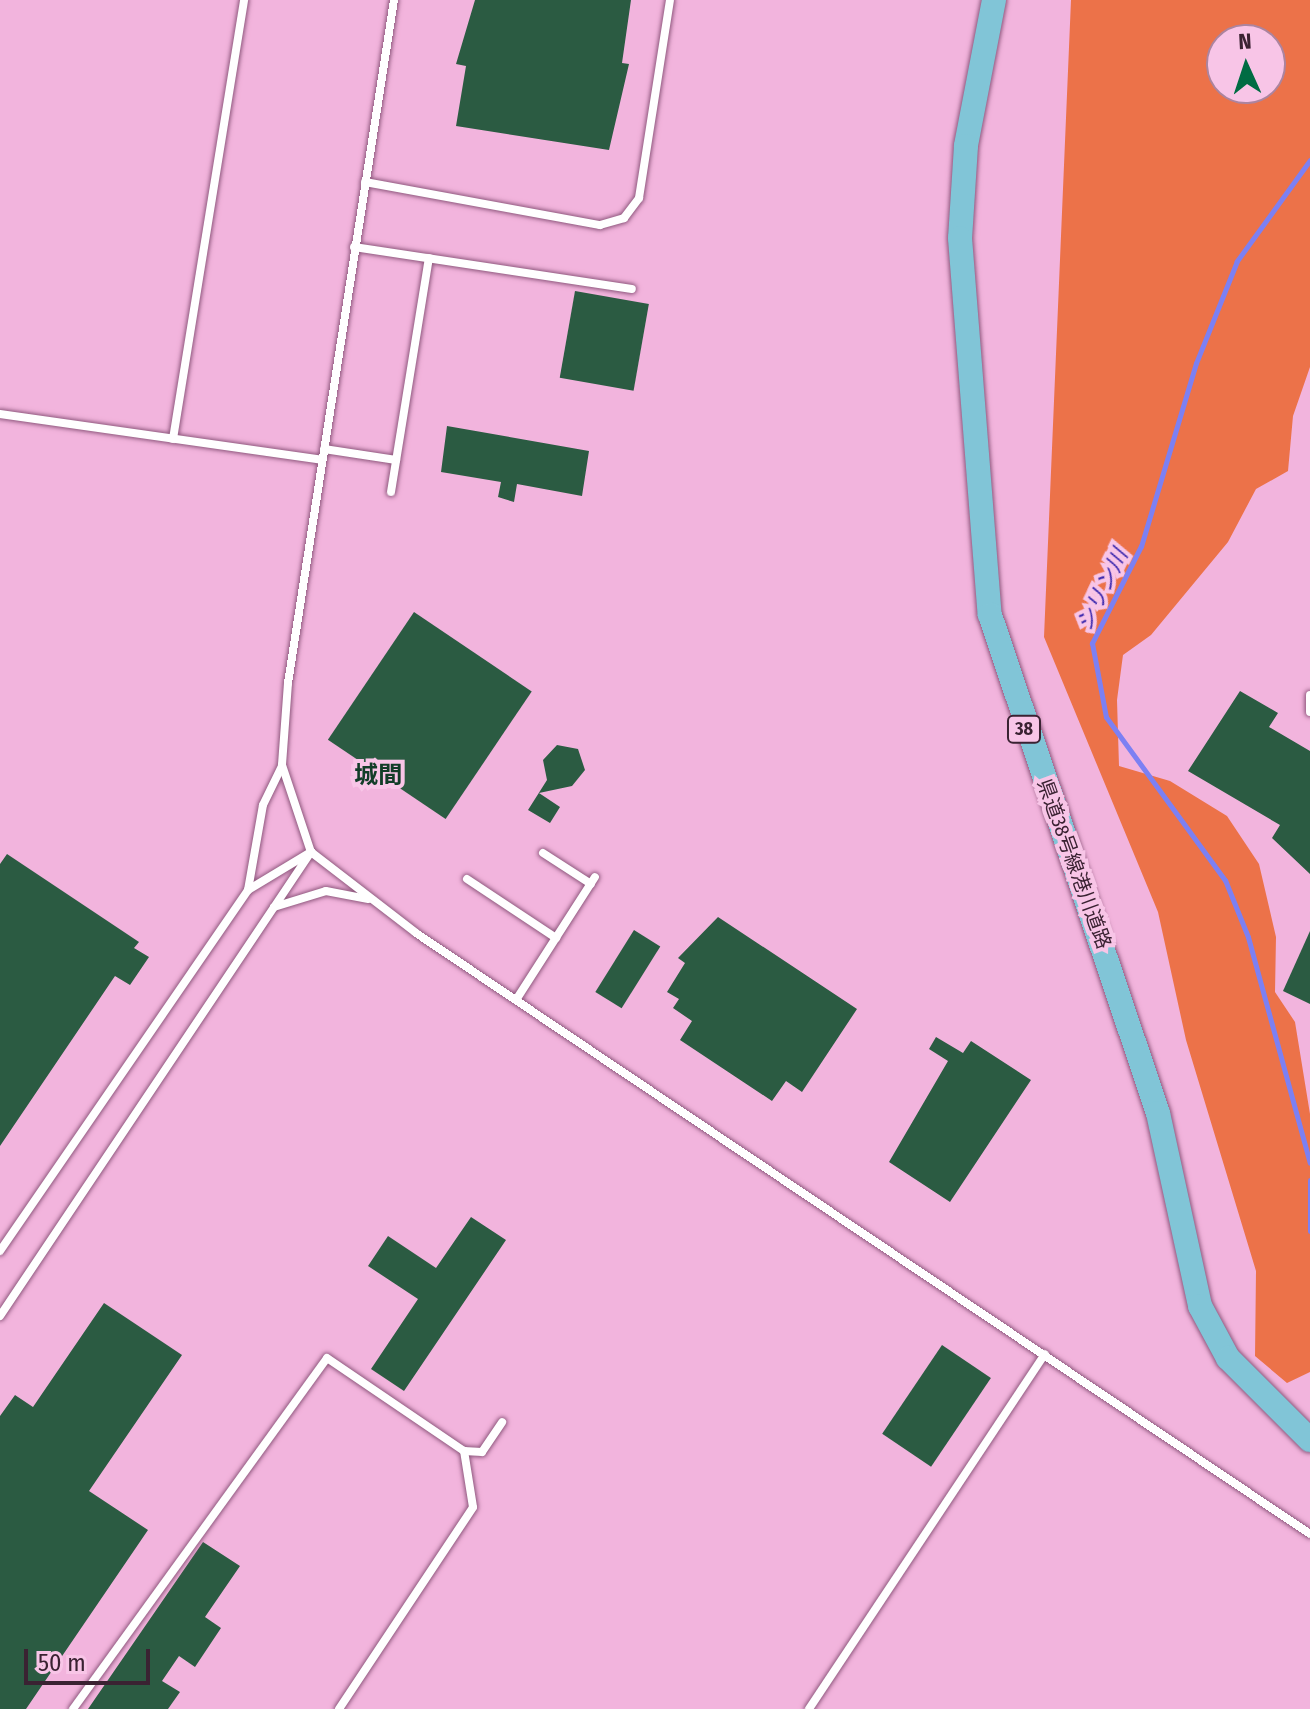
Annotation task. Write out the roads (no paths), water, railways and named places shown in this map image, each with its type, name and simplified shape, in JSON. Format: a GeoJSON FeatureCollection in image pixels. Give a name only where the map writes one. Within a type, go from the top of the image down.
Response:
{"type":"FeatureCollection","features":[{"type":"Feature","properties":{"kind":"main road","name":"県道38号線港川道路"},"geometry":{"type":"LineString","coordinates":[[994,0],[966,146],[960,238],[990,615],[1158,1113],[1200,1306],[1228,1358],[1310,1440]]}},
{"type":"Feature","properties":{"kind":"main road","name":"県道38号線港川道路"},"geometry":{"type":"LineString","coordinates":[[1281,1411],[1310,1424]]}},
{"type":"Feature","properties":{"kind":"lane"},"geometry":{"type":"LineString","coordinates":[[173,439],[244,0]]}},
{"type":"Feature","properties":{"kind":"lane"},"geometry":{"type":"LineString","coordinates":[[248,890],[263,805],[282,765],[322,460],[394,0]]}},
{"type":"Feature","properties":{"kind":"lane"},"geometry":{"type":"LineString","coordinates":[[365,182],[600,225],[624,218],[639,198],[670,0]]}},
{"type":"Feature","properties":{"kind":"lane"},"geometry":{"type":"LineString","coordinates":[[354,247],[632,289]]}},
{"type":"Feature","properties":{"kind":"lane"},"geometry":{"type":"LineString","coordinates":[[391,492],[429,258]]}},
{"type":"Feature","properties":{"kind":"lane"},"geometry":{"type":"LineString","coordinates":[[0,414],[322,460]]}},
{"type":"Feature","properties":{"kind":"lane"},"geometry":{"type":"LineString","coordinates":[[324,449],[396,460]]}},
{"type":"Feature","properties":{"kind":"lane"},"geometry":{"type":"LineString","coordinates":[[1310,695],[1310,712]]}},
{"type":"Feature","properties":{"kind":"lane"},"geometry":{"type":"LineString","coordinates":[[282,765],[311,852],[373,900],[516,1000],[1310,1534]]}},
{"type":"Feature","properties":{"kind":"lane"},"geometry":{"type":"LineString","coordinates":[[0,1251],[248,890],[311,852]]}},
{"type":"Feature","properties":{"kind":"lane"},"geometry":{"type":"LineString","coordinates":[[0,1316],[311,852]]}},
{"type":"Feature","properties":{"kind":"lane"},"geometry":{"type":"LineString","coordinates":[[516,1000],[593,880],[543,853]]}},
{"type":"Feature","properties":{"kind":"lane"},"geometry":{"type":"LineString","coordinates":[[467,879],[556,938]]}},
{"type":"Feature","properties":{"kind":"lane"},"geometry":{"type":"LineString","coordinates":[[273,908],[326,891],[373,900]]}},
{"type":"Feature","properties":{"kind":"lane"},"geometry":{"type":"LineString","coordinates":[[809,1709],[1045,1354]]}},
{"type":"Feature","properties":{"kind":"lane"},"geometry":{"type":"LineString","coordinates":[[73,1709],[327,1358],[464,1451],[482,1452],[502,1422]]}},
{"type":"Feature","properties":{"kind":"lane"},"geometry":{"type":"LineString","coordinates":[[339,1709],[473,1507],[464,1451]]}},
{"type":"Feature","properties":{"kind":"waterway","name":"シリン川"},"geometry":{"type":"LineString","coordinates":[[1310,160],[1237,261],[1196,363],[1141,546],[1092,643],[1106,717],[1225,880],[1248,937],[1310,1163]]}},
{"type":"Feature","properties":{"kind":"waterway","name":"シリン川"},"geometry":{"type":"LineString","coordinates":[[1310,1180],[1310,1231]]}},
{"type":"Feature","properties":{"kind":"district","name":"城間"},"geometry":{"type":"Point","coordinates":[378,776]}}]}
